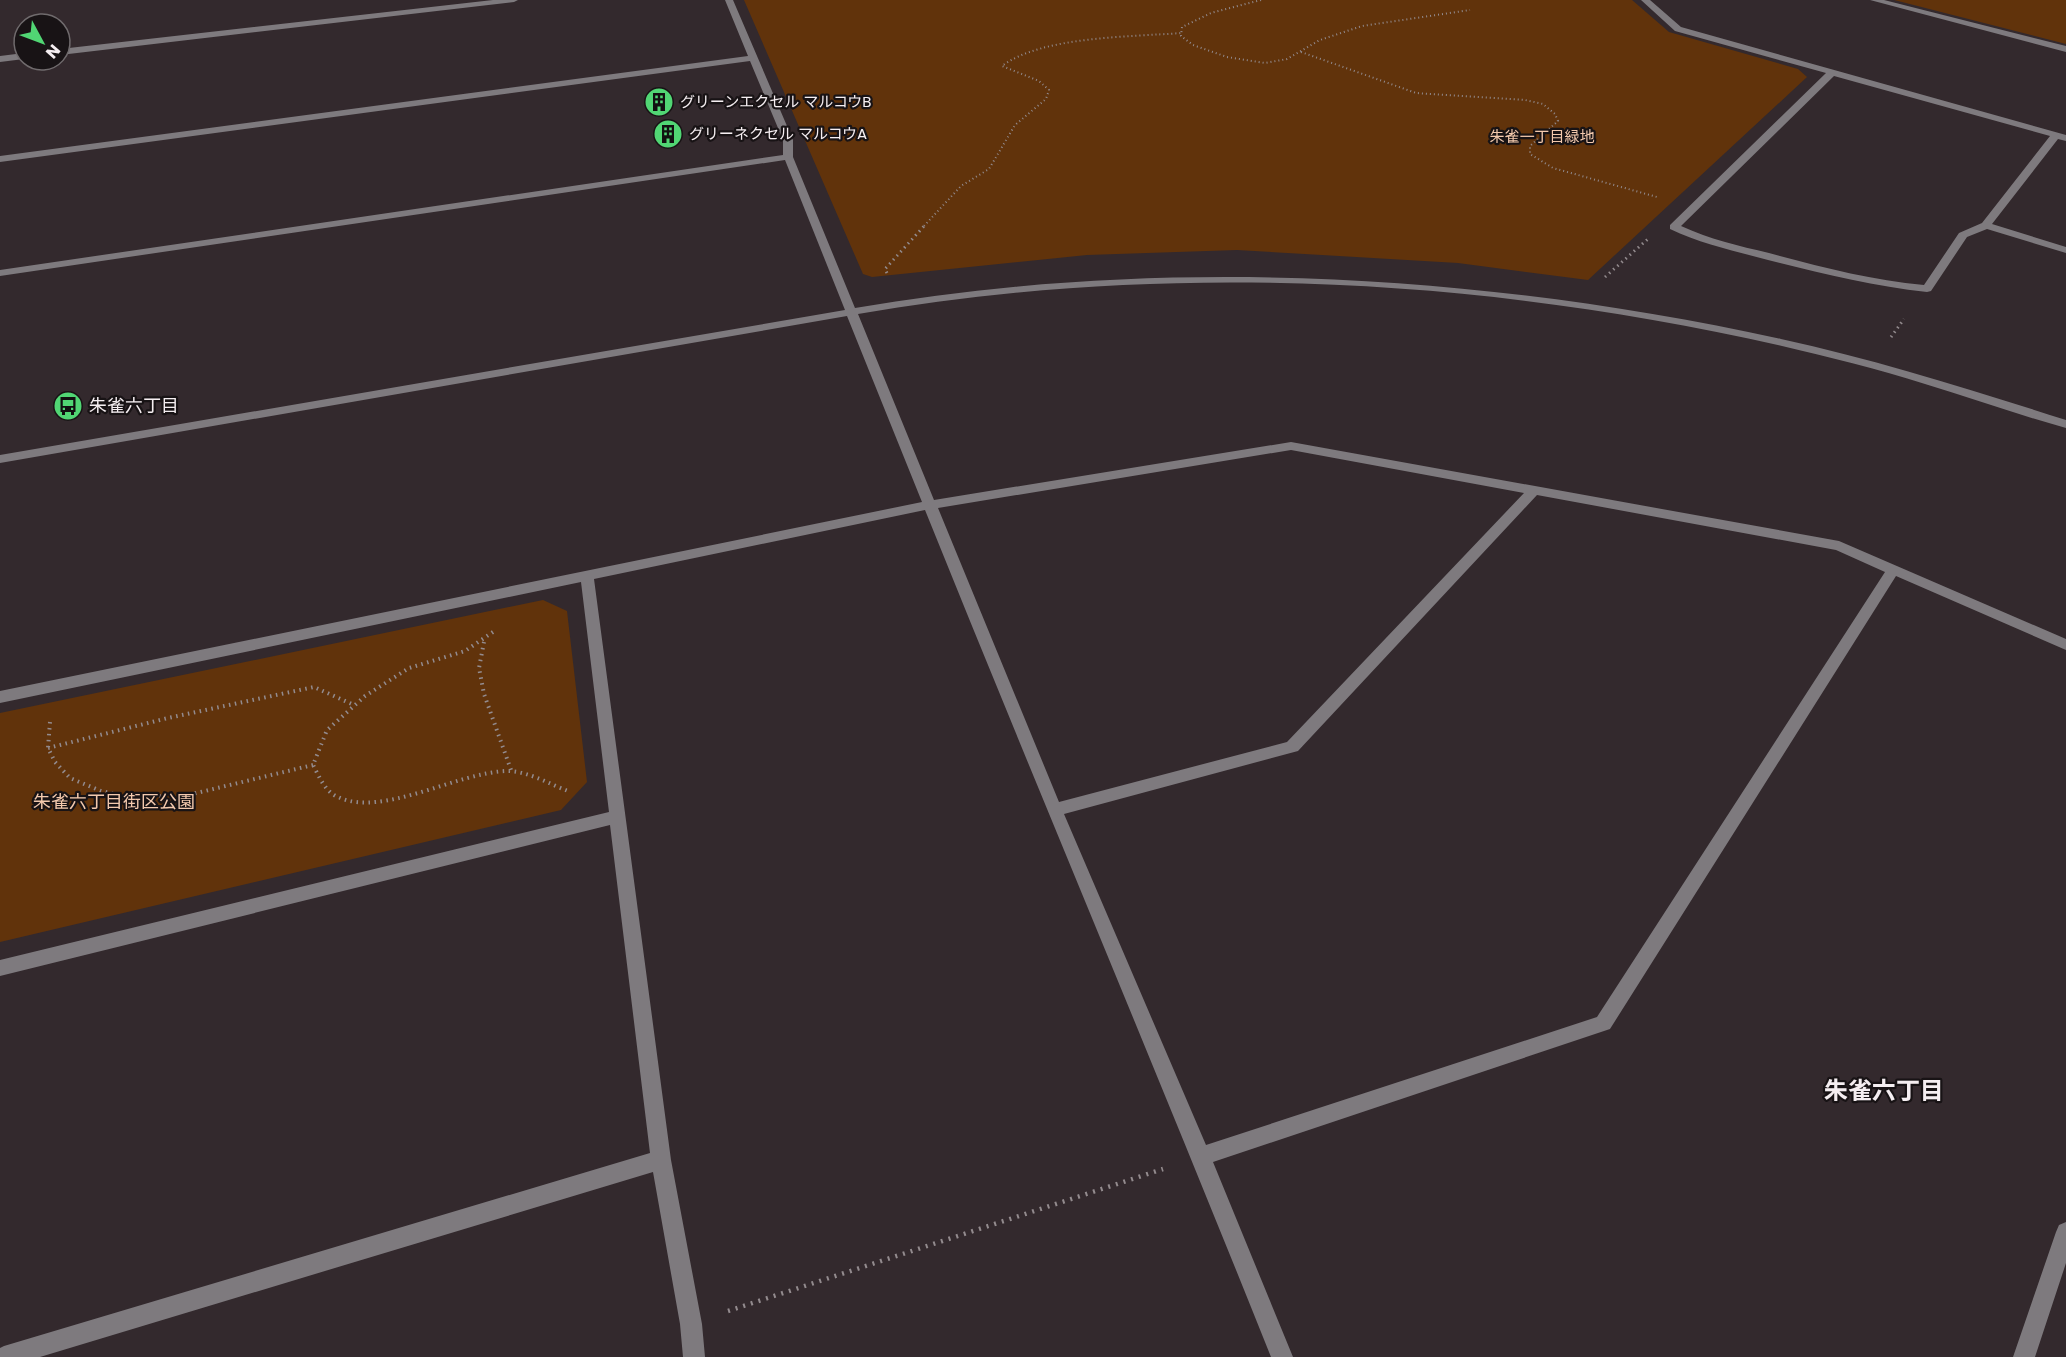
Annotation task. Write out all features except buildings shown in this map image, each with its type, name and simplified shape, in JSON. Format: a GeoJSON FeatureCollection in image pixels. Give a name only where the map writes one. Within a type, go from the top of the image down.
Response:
{"type":"FeatureCollection","features":[{"type":"Feature","properties":{"kind":"street"},"geometry":{"type":"LineString","coordinates":[[72,51],[514,0]]}},
{"type":"Feature","properties":{"kind":"street"},"geometry":{"type":"LineString","coordinates":[[729,0],[788,140],[788,157],[1053,810],[1201,1156],[1282,1357]]}},
{"type":"Feature","properties":{"kind":"street"},"geometry":{"type":"LineString","coordinates":[[1645,0],[1678,29],[2061,136],[1986,225],[1963,235],[1927,290],[1892,286],[1776,258],[1692,236],[1674,227],[1832,73]]}},
{"type":"Feature","properties":{"kind":"street"},"geometry":{"type":"LineString","coordinates":[[1874,0],[2066,49]]}},
{"type":"Feature","properties":{"kind":"street"},"geometry":{"type":"LineString","coordinates":[[0,159],[754,58]]}},
{"type":"Feature","properties":{"kind":"street"},"geometry":{"type":"LineString","coordinates":[[0,273],[788,157]]}},
{"type":"Feature","properties":{"kind":"street"},"geometry":{"type":"LineString","coordinates":[[1986,225],[2066,250]]}},
{"type":"Feature","properties":{"kind":"street"},"geometry":{"type":"LineString","coordinates":[[0,459],[852,311],[993,290],[1180,278],[1312,279],[1441,287],[1582,304],[1738,333],[1960,389],[2066,424]]}},
{"type":"Feature","properties":{"kind":"street"},"geometry":{"type":"LineString","coordinates":[[0,697],[930,505],[1291,447],[1535,489],[1839,546],[2066,645]]}},
{"type":"Feature","properties":{"kind":"street"},"geometry":{"type":"LineString","coordinates":[[1053,810],[1292,747],[1535,489]]}},
{"type":"Feature","properties":{"kind":"street"},"geometry":{"type":"LineString","coordinates":[[1201,1156],[1603,1023],[1893,570]]}},
{"type":"Feature","properties":{"kind":"street"},"geometry":{"type":"LineString","coordinates":[[586,576],[661,1160],[691,1324],[694,1357]]}},
{"type":"Feature","properties":{"kind":"street"},"geometry":{"type":"LineString","coordinates":[[0,968],[617,813]]}},
{"type":"Feature","properties":{"kind":"street"},"geometry":{"type":"LineString","coordinates":[[4,1357],[661,1160]]}},
{"type":"Feature","properties":{"kind":"street"},"geometry":{"type":"LineString","coordinates":[[2024,1357],[2066,1232]]}},
{"type":"Feature","properties":{"kind":"path"},"geometry":{"type":"LineString","coordinates":[[1261,0],[1215,10],[1197,18],[1182,27],[1181,36],[1193,45],[1227,57],[1265,63],[1287,59],[1320,40],[1362,26],[1470,10]]}},
{"type":"Feature","properties":{"kind":"path"},"geometry":{"type":"LineString","coordinates":[[888,275],[885,269],[961,186],[990,169],[1016,125],[1046,99],[1049,90],[1039,81],[1005,69],[1002,66],[1006,60],[1017,53],[1044,47],[1181,33]]}},
{"type":"Feature","properties":{"kind":"path"},"geometry":{"type":"LineString","coordinates":[[1301,52],[1416,93],[1525,100],[1543,104],[1555,114],[1558,121],[1530,146],[1530,154],[1553,168],[1695,208]]}},
{"type":"Feature","properties":{"kind":"path"},"geometry":{"type":"LineString","coordinates":[[1604,278],[1656,232],[1674,227]]}},
{"type":"Feature","properties":{"kind":"path"},"geometry":{"type":"LineString","coordinates":[[534,587],[484,642],[407,669],[376,687],[327,730],[313,765],[324,786],[337,798],[359,804],[422,792],[490,771],[511,770],[617,813]]}},
{"type":"Feature","properties":{"kind":"path"},"geometry":{"type":"LineString","coordinates":[[484,642],[479,668],[484,694],[511,770]]}},
{"type":"Feature","properties":{"kind":"path"},"geometry":{"type":"LineString","coordinates":[[55,686],[48,748],[55,762],[70,778],[101,791],[123,796],[184,796],[313,765]]}},
{"type":"Feature","properties":{"kind":"path"},"geometry":{"type":"LineString","coordinates":[[48,748],[168,718],[314,687],[354,705]]}},
{"type":"Feature","properties":{"kind":"path"},"geometry":{"type":"LineString","coordinates":[[691,1324],[1201,1156]]}},
{"type":"Feature","properties":{"kind":"green space","name":"朱雀一丁目緑地"},"geometry":{"type":"Polygon","coordinates":[[[744,0],[1632,0],[1669,32],[1798,69],[1807,77],[1588,280],[1458,263],[1237,250],[1087,255],[872,277],[863,274],[744,0]]]}},
{"type":"Feature","properties":{"kind":"green space"},"geometry":{"type":"Polygon","coordinates":[[[1894,0],[2066,0],[2066,44],[1898,1],[1894,0]]]}},
{"type":"Feature","properties":{"kind":"green space","name":"朱雀六丁目街区公園"},"geometry":{"type":"Polygon","coordinates":[[[543,600],[567,611],[587,782],[561,810],[0,942],[0,713],[543,600]]]}},
{"type":"Feature","properties":{"kind":"place","name":"グリーンエクセル マルコウB"},"geometry":{"type":"Point","coordinates":[659,102]}},
{"type":"Feature","properties":{"kind":"place","name":"グリーネクセル マルコウA"},"geometry":{"type":"Point","coordinates":[668,134]}},
{"type":"Feature","properties":{"kind":"place","name":"朱雀六丁目"},"geometry":{"type":"Point","coordinates":[68,406]}},
{"type":"Feature","properties":{"kind":"district","name":"朱雀六丁目"},"geometry":{"type":"Point","coordinates":[1884,1091]}}]}
